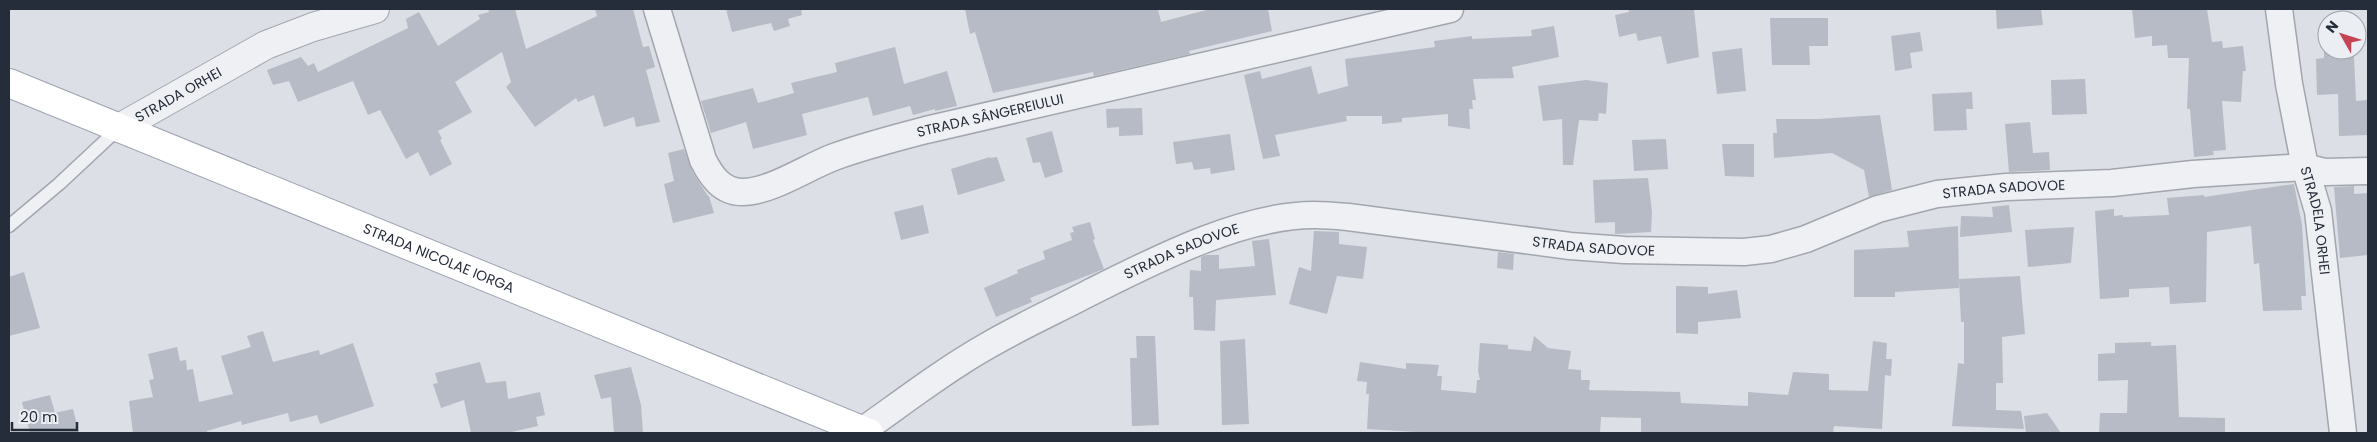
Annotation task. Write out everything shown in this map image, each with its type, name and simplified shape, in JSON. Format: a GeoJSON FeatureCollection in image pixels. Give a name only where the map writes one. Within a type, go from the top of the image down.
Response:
{"type":"FeatureCollection","features":[{"type":"Feature","properties":{"kind":"main road","name":"STRADA NICOLAE IORGA"},"geometry":{"type":"LineString","coordinates":[[9,83],[866,432]]}},
{"type":"Feature","properties":{"kind":"street","name":"STRADA ORHEI"},"geometry":{"type":"LineString","coordinates":[[119,128],[266,45],[313,27],[375,9]]}},
{"type":"Feature","properties":{"kind":"street","name":"STRADA SÂNGEREIULUI"},"geometry":{"type":"LineString","coordinates":[[657,9],[703,160],[710,174],[720,184],[731,190],[742,192],[766,186],[874,144],[917,132],[1387,16],[1450,9]]}},
{"type":"Feature","properties":{"kind":"street","name":"STRADELA ORHEI"},"geometry":{"type":"LineString","coordinates":[[2278,9],[2289,84],[2305,167],[2318,211],[2343,433]]}},
{"type":"Feature","properties":{"kind":"street","name":"STRADA SADOVOE"},"geometry":{"type":"LineString","coordinates":[[866,432],[950,368],[1034,322],[1178,250],[1275,219],[1314,215],[1348,217],[1570,246],[1624,250],[1744,252],[1771,249],[1788,244],[1878,209],[1937,194],[2006,187],[2112,183],[2193,174],[2305,167],[2325,172],[2368,171]]}},
{"type":"Feature","properties":{"kind":"lane","name":"STRADA ORHEI"},"geometry":{"type":"LineString","coordinates":[[9,226],[60,184],[119,128]]}},
{"type":"Feature","properties":{"kind":"building"},"geometry":{"type":"Polygon","coordinates":[[[488,9],[515,9],[526,49],[597,16],[595,9],[633,9],[643,47],[649,46],[655,67],[646,70],[660,122],[636,127],[634,117],[604,127],[594,95],[578,102],[576,98],[535,127],[506,87],[511,82],[502,52],[455,82],[472,112],[438,131],[442,139],[440,140],[452,164],[430,176],[418,152],[406,159],[380,110],[368,115],[353,81],[298,102],[289,81],[273,85],[267,70],[301,57],[308,66],[314,63],[318,72],[408,28],[406,19],[419,12],[438,46],[480,19],[478,15],[489,12],[488,9]]]}},
{"type":"Feature","properties":{"kind":"building"},"geometry":{"type":"Polygon","coordinates":[[[726,9],[801,9],[802,15],[788,19],[790,26],[774,31],[771,23],[732,32],[726,9]]]}},
{"type":"Feature","properties":{"kind":"building"},"geometry":{"type":"Polygon","coordinates":[[[965,9],[1158,9],[1161,22],[1210,9],[1268,9],[1272,31],[1189,51],[1190,54],[1094,76],[1093,72],[993,93],[975,32],[970,34],[965,9]]]}},
{"type":"Feature","properties":{"kind":"building"},"geometry":{"type":"Polygon","coordinates":[[[1628,9],[1694,9],[1699,57],[1667,64],[1661,36],[1638,41],[1636,33],[1619,37],[1615,15],[1629,12],[1628,9]]]}},
{"type":"Feature","properties":{"kind":"building"},"geometry":{"type":"Polygon","coordinates":[[[1996,9],[2041,9],[2043,25],[1997,29],[1996,9]]]}},
{"type":"Feature","properties":{"kind":"building"},"geometry":{"type":"Polygon","coordinates":[[[2132,9],[2207,9],[2212,42],[2222,41],[2223,48],[2243,46],[2246,71],[2243,71],[2241,102],[2222,101],[2226,150],[2213,151],[2214,155],[2194,157],[2190,109],[2187,109],[2189,58],[2168,58],[2167,45],[2152,46],[2152,36],[2135,38],[2132,9]]]}},
{"type":"Feature","properties":{"kind":"building"},"geometry":{"type":"Polygon","coordinates":[[[1770,18],[1828,18],[1828,46],[1809,46],[1810,65],[1772,65],[1770,18]]]}},
{"type":"Feature","properties":{"kind":"building"},"geometry":{"type":"Polygon","coordinates":[[[1554,26],[1559,57],[1512,67],[1514,78],[1473,79],[1476,100],[1472,100],[1473,109],[1469,109],[1470,129],[1448,126],[1448,114],[1402,118],[1402,122],[1382,124],[1382,116],[1346,116],[1347,121],[1275,135],[1280,156],[1263,159],[1244,75],[1260,71],[1262,79],[1311,66],[1318,94],[1348,86],[1345,59],[1435,47],[1434,41],[1472,36],[1472,39],[1532,36],[1531,30],[1554,26]]]}},
{"type":"Feature","properties":{"kind":"building"},"geometry":{"type":"Polygon","coordinates":[[[1920,32],[1923,51],[1910,53],[1912,68],[1895,71],[1891,36],[1920,32]]]}},
{"type":"Feature","properties":{"kind":"building"},"geometry":{"type":"Polygon","coordinates":[[[895,47],[904,84],[947,71],[957,106],[913,115],[910,106],[873,116],[868,97],[802,114],[807,135],[753,149],[746,122],[711,133],[701,101],[753,88],[758,103],[794,93],[791,83],[837,72],[835,63],[895,47]]]}},
{"type":"Feature","properties":{"kind":"building"},"geometry":{"type":"Polygon","coordinates":[[[1742,48],[1746,91],[1717,94],[1712,52],[1742,48]]]}},
{"type":"Feature","properties":{"kind":"building"},"geometry":{"type":"Polygon","coordinates":[[[2316,59],[2354,60],[2356,101],[2368,100],[2368,135],[2339,136],[2338,94],[2317,95],[2316,59]]]}},
{"type":"Feature","properties":{"kind":"building"},"geometry":{"type":"Polygon","coordinates":[[[2085,79],[2087,114],[2052,115],[2051,80],[2085,79]]]}},
{"type":"Feature","properties":{"kind":"building"},"geometry":{"type":"Polygon","coordinates":[[[1586,80],[1608,83],[1606,114],[1599,113],[1598,121],[1579,120],[1573,165],[1563,165],[1562,119],[1543,121],[1538,86],[1586,80]]]}},
{"type":"Feature","properties":{"kind":"building"},"geometry":{"type":"Polygon","coordinates":[[[1972,92],[1973,109],[1966,109],[1967,130],[1934,131],[1932,94],[1972,92]]]}},
{"type":"Feature","properties":{"kind":"building"},"geometry":{"type":"Polygon","coordinates":[[[1142,108],[1143,135],[1119,136],[1119,127],[1107,128],[1106,109],[1142,108]]]}},
{"type":"Feature","properties":{"kind":"building"},"geometry":{"type":"Polygon","coordinates":[[[1880,115],[1892,190],[1869,197],[1864,170],[1832,153],[1774,158],[1773,133],[1777,133],[1776,119],[1818,119],[1880,115]]]}},
{"type":"Feature","properties":{"kind":"building"},"geometry":{"type":"Polygon","coordinates":[[[2030,122],[2033,153],[2049,152],[2050,170],[2009,172],[2005,124],[2030,122]]]}},
{"type":"Feature","properties":{"kind":"building"},"geometry":{"type":"Polygon","coordinates":[[[1052,131],[1063,172],[1045,178],[1040,162],[1033,163],[1026,138],[1052,131]]]}},
{"type":"Feature","properties":{"kind":"building"},"geometry":{"type":"Polygon","coordinates":[[[1230,134],[1235,170],[1211,174],[1210,168],[1194,170],[1192,162],[1176,164],[1173,142],[1230,134]]]}},
{"type":"Feature","properties":{"kind":"building"},"geometry":{"type":"Polygon","coordinates":[[[1666,139],[1668,169],[1634,171],[1632,140],[1666,139]]]}},
{"type":"Feature","properties":{"kind":"building"},"geometry":{"type":"Polygon","coordinates":[[[1722,144],[1754,144],[1754,177],[1725,176],[1722,144]]]}},
{"type":"Feature","properties":{"kind":"building"},"geometry":{"type":"Polygon","coordinates":[[[684,149],[693,173],[709,196],[714,213],[673,223],[664,184],[674,181],[668,153],[684,149]]]}},
{"type":"Feature","properties":{"kind":"building"},"geometry":{"type":"Polygon","coordinates":[[[990,157],[997,157],[1005,181],[958,195],[951,169],[990,157]]]}},
{"type":"Feature","properties":{"kind":"building"},"geometry":{"type":"Polygon","coordinates":[[[1648,178],[1652,212],[1651,232],[1615,234],[1615,222],[1595,223],[1593,180],[1648,178]]]}},
{"type":"Feature","properties":{"kind":"building"},"geometry":{"type":"Polygon","coordinates":[[[2294,184],[2302,225],[2306,296],[2301,296],[2302,310],[2263,311],[2259,263],[2254,264],[2251,226],[2207,232],[2206,302],[2170,304],[2169,287],[2129,289],[2129,297],[2100,299],[2095,211],[2114,209],[2114,216],[2123,215],[2123,217],[2169,215],[2167,198],[2204,195],[2204,197],[2294,184]]]}},
{"type":"Feature","properties":{"kind":"building"},"geometry":{"type":"Polygon","coordinates":[[[2354,186],[2354,194],[2368,193],[2368,255],[2340,258],[2334,187],[2354,186]]]}},
{"type":"Feature","properties":{"kind":"building"},"geometry":{"type":"Polygon","coordinates":[[[923,205],[929,233],[901,240],[894,212],[923,205]]]}},
{"type":"Feature","properties":{"kind":"building"},"geometry":{"type":"Polygon","coordinates":[[[2009,205],[2012,232],[1960,237],[1961,216],[1993,217],[1992,207],[2009,205]]]}},
{"type":"Feature","properties":{"kind":"building"},"geometry":{"type":"Polygon","coordinates":[[[1090,222],[1095,239],[1093,240],[1104,269],[1030,298],[1032,302],[996,317],[984,288],[1018,273],[1017,270],[1045,259],[1043,251],[1072,240],[1070,233],[1074,232],[1072,227],[1090,222]]]}},
{"type":"Feature","properties":{"kind":"building"},"geometry":{"type":"Polygon","coordinates":[[[1958,226],[1959,288],[1895,292],[1895,297],[1854,297],[1854,250],[1909,247],[1907,231],[1958,226]]]}},
{"type":"Feature","properties":{"kind":"building"},"geometry":{"type":"Polygon","coordinates":[[[2074,227],[2071,263],[2028,267],[2025,230],[2074,227]]]}},
{"type":"Feature","properties":{"kind":"building"},"geometry":{"type":"Polygon","coordinates":[[[1314,231],[1339,232],[1339,244],[1367,247],[1363,279],[1337,276],[1327,314],[1289,304],[1299,267],[1311,271],[1314,231]]]}},
{"type":"Feature","properties":{"kind":"building"},"geometry":{"type":"Polygon","coordinates":[[[1269,239],[1276,295],[1216,300],[1215,331],[1194,330],[1193,297],[1189,297],[1190,270],[1201,271],[1201,257],[1206,255],[1219,255],[1219,269],[1255,266],[1252,241],[1269,239]]]}},
{"type":"Feature","properties":{"kind":"building"},"geometry":{"type":"Polygon","coordinates":[[[1498,252],[1514,254],[1513,270],[1497,268],[1498,252]]]}},
{"type":"Feature","properties":{"kind":"building"},"geometry":{"type":"Polygon","coordinates":[[[24,272],[40,328],[9,336],[9,277],[24,272]]]}},
{"type":"Feature","properties":{"kind":"building"},"geometry":{"type":"Polygon","coordinates":[[[2020,276],[2025,334],[2002,337],[2003,383],[1996,383],[1996,410],[2021,411],[2024,429],[1952,426],[1958,363],[1964,364],[1964,322],[1961,322],[1959,279],[2020,276]]]}},
{"type":"Feature","properties":{"kind":"building"},"geometry":{"type":"Polygon","coordinates":[[[1676,286],[1708,287],[1708,294],[1737,290],[1741,318],[1698,322],[1698,334],[1676,333],[1676,286]]]}},
{"type":"Feature","properties":{"kind":"building"},"geometry":{"type":"Polygon","coordinates":[[[263,331],[273,362],[319,350],[320,355],[353,343],[374,406],[320,424],[317,415],[290,422],[288,413],[242,425],[241,421],[207,431],[207,433],[133,433],[129,401],[153,397],[149,380],[154,379],[148,354],[177,347],[180,361],[186,360],[187,370],[193,369],[199,402],[233,394],[221,356],[251,347],[247,336],[263,331]]]}},
{"type":"Feature","properties":{"kind":"building"},"geometry":{"type":"Polygon","coordinates":[[[1136,336],[1155,336],[1159,425],[1132,426],[1130,358],[1137,358],[1136,336]]]}},
{"type":"Feature","properties":{"kind":"building"},"geometry":{"type":"Polygon","coordinates":[[[1534,336],[1548,348],[1571,351],[1568,369],[1581,370],[1581,380],[1590,380],[1589,390],[1680,392],[1681,403],[1748,406],[1748,392],[1788,395],[1793,372],[1829,374],[1829,390],[1868,391],[1873,341],[1887,343],[1886,359],[1892,359],[1891,376],[1885,375],[1882,429],[1834,426],[1833,433],[1641,433],[1641,418],[1601,417],[1600,433],[1432,433],[1367,429],[1369,394],[1366,394],[1367,382],[1357,381],[1360,362],[1406,369],[1406,363],[1439,365],[1437,376],[1442,376],[1441,390],[1476,393],[1477,380],[1480,380],[1478,371],[1480,343],[1508,345],[1508,349],[1531,351],[1534,336]]]}},
{"type":"Feature","properties":{"kind":"building"},"geometry":{"type":"Polygon","coordinates":[[[1245,339],[1249,424],[1222,425],[1220,341],[1245,339]]]}},
{"type":"Feature","properties":{"kind":"building"},"geometry":{"type":"Polygon","coordinates":[[[2151,342],[2151,346],[2176,345],[2179,417],[2225,418],[2225,433],[2099,433],[2100,413],[2127,413],[2128,380],[2098,381],[2098,354],[2115,353],[2115,343],[2151,342]]]}},
{"type":"Feature","properties":{"kind":"building"},"geometry":{"type":"Polygon","coordinates":[[[480,362],[486,383],[506,381],[508,399],[540,392],[545,415],[536,417],[538,426],[507,433],[471,433],[464,400],[441,408],[433,384],[438,383],[435,373],[480,362]]]}},
{"type":"Feature","properties":{"kind":"building"},"geometry":{"type":"Polygon","coordinates":[[[631,367],[641,405],[643,433],[614,433],[611,397],[601,399],[594,375],[631,367]]]}},
{"type":"Feature","properties":{"kind":"building"},"geometry":{"type":"Polygon","coordinates":[[[50,395],[55,413],[73,409],[79,433],[30,433],[22,402],[50,395]]]}},
{"type":"Feature","properties":{"kind":"building"},"geometry":{"type":"Polygon","coordinates":[[[2047,413],[2061,433],[2026,433],[2024,416],[2047,413]]]}}]}
